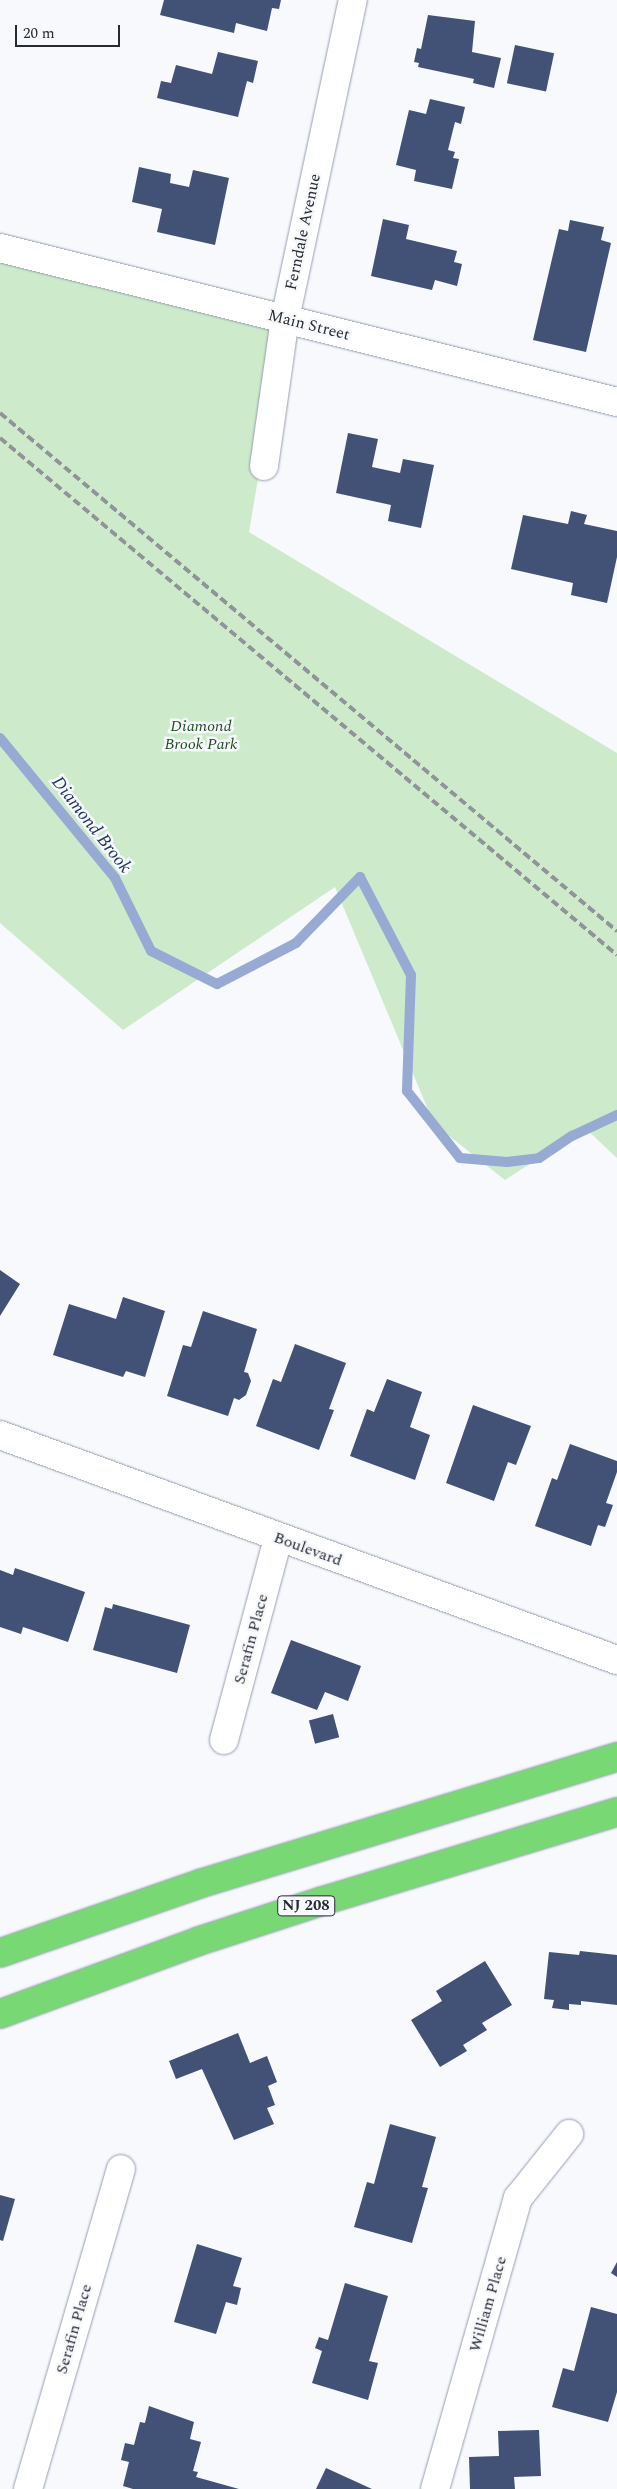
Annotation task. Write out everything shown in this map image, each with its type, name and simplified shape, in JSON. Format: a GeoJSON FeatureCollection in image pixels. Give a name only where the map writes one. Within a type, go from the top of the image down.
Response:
{"type":"FeatureCollection","features":[{"type":"Feature","properties":{"kind":"highway"},"geometry":{"type":"LineString","coordinates":[[0,1953],[220,1877],[613,1758]]}},
{"type":"Feature","properties":{"kind":"highway","name":"NJ 208"},"geometry":{"type":"LineString","coordinates":[[0,2014],[303,1907],[617,1812]]}},
{"type":"Feature","properties":{"kind":"street","name":"Ferndale Avenue"},"geometry":{"type":"LineString","coordinates":[[264,466],[285,319],[353,0]]}},
{"type":"Feature","properties":{"kind":"street","name":"Main Street"},"geometry":{"type":"LineString","coordinates":[[0,248],[617,402]]}},
{"type":"Feature","properties":{"kind":"street","name":"Boulevard"},"geometry":{"type":"LineString","coordinates":[[0,1435],[278,1539],[617,1660]]}},
{"type":"Feature","properties":{"kind":"street","name":"Serafin Place"},"geometry":{"type":"LineString","coordinates":[[224,1740],[278,1539]]}},
{"type":"Feature","properties":{"kind":"street","name":"William Place"},"geometry":{"type":"LineString","coordinates":[[435,2489],[518,2198],[569,2134]]}},
{"type":"Feature","properties":{"kind":"street","name":"Serafin Place"},"geometry":{"type":"LineString","coordinates":[[28,2489],[120,2169]]}},
{"type":"Feature","properties":{"kind":"green space","name":"Diamond Brook Park"},"geometry":{"type":"Polygon","coordinates":[[[0,248],[285,319],[249,532],[617,753],[617,1158],[585,1128],[505,1180],[434,1124],[335,887],[123,1030],[0,923],[0,248]]]}},
{"type":"Feature","properties":{"kind":"building"},"geometry":{"type":"Polygon","coordinates":[[[164,0],[281,0],[279,9],[272,8],[267,31],[236,23],[234,33],[160,15],[164,0]]]}},
{"type":"Feature","properties":{"kind":"building"},"geometry":{"type":"Polygon","coordinates":[[[428,15],[475,21],[472,52],[501,58],[494,88],[473,83],[474,79],[418,67],[419,63],[414,62],[417,48],[421,49],[428,15]]]}},
{"type":"Feature","properties":{"kind":"building"},"geometry":{"type":"Polygon","coordinates":[[[515,45],[554,53],[546,91],[507,83],[515,45]]]}},
{"type":"Feature","properties":{"kind":"building"},"geometry":{"type":"Polygon","coordinates":[[[218,52],[258,61],[253,83],[247,81],[238,117],[157,98],[161,81],[171,83],[176,65],[212,74],[218,52]]]}},
{"type":"Feature","properties":{"kind":"building"},"geometry":{"type":"Polygon","coordinates":[[[430,99],[465,107],[461,124],[455,122],[448,150],[455,152],[453,158],[459,159],[452,189],[414,181],[416,170],[396,165],[409,110],[426,114],[430,99]]]}},
{"type":"Feature","properties":{"kind":"building"},"geometry":{"type":"Polygon","coordinates":[[[139,167],[171,174],[170,183],[189,187],[193,170],[229,178],[215,245],[157,232],[162,209],[132,202],[139,167]]]}},
{"type":"Feature","properties":{"kind":"building"},"geometry":{"type":"Polygon","coordinates":[[[383,219],[409,225],[406,239],[457,251],[454,262],[462,264],[457,286],[435,280],[432,290],[371,276],[383,219]]]}},
{"type":"Feature","properties":{"kind":"building"},"geometry":{"type":"Polygon","coordinates":[[[570,220],[604,227],[601,240],[611,243],[586,352],[533,340],[559,229],[568,231],[570,220]]]}},
{"type":"Feature","properties":{"kind":"building"},"geometry":{"type":"Polygon","coordinates":[[[348,433],[378,439],[372,467],[400,473],[403,459],[434,465],[421,528],[388,521],[391,505],[336,493],[348,433]]]}},
{"type":"Feature","properties":{"kind":"building"},"geometry":{"type":"Polygon","coordinates":[[[571,511],[587,515],[584,524],[617,531],[617,557],[607,603],[571,595],[573,583],[511,569],[523,515],[568,524],[571,511]]]}},
{"type":"Feature","properties":{"kind":"building"},"geometry":{"type":"Polygon","coordinates":[[[0,1270],[20,1284],[0,1316],[0,1270]]]}},
{"type":"Feature","properties":{"kind":"building"},"geometry":{"type":"Polygon","coordinates":[[[123,1297],[165,1311],[145,1377],[126,1371],[123,1377],[53,1355],[69,1304],[116,1319],[123,1297]]]}},
{"type":"Feature","properties":{"kind":"building"},"geometry":{"type":"Polygon","coordinates":[[[203,1311],[257,1329],[244,1372],[248,1373],[251,1381],[246,1395],[239,1400],[234,1398],[228,1416],[167,1396],[183,1345],[191,1347],[203,1311]]]}},
{"type":"Feature","properties":{"kind":"building"},"geometry":{"type":"Polygon","coordinates":[[[295,1344],[346,1363],[329,1409],[334,1410],[319,1450],[256,1426],[273,1379],[281,1382],[295,1344]]]}},
{"type":"Feature","properties":{"kind":"building"},"geometry":{"type":"Polygon","coordinates":[[[387,1379],[422,1392],[410,1427],[430,1435],[415,1480],[350,1456],[367,1409],[374,1412],[387,1379]]]}},
{"type":"Feature","properties":{"kind":"building"},"geometry":{"type":"Polygon","coordinates":[[[473,1405],[531,1426],[516,1465],[508,1462],[494,1501],[446,1483],[473,1405]]]}},
{"type":"Feature","properties":{"kind":"building"},"geometry":{"type":"Polygon","coordinates":[[[570,1444],[617,1461],[617,1472],[606,1503],[613,1505],[605,1527],[598,1525],[591,1546],[535,1526],[552,1478],[557,1480],[570,1444]]]}},
{"type":"Feature","properties":{"kind":"building"},"geometry":{"type":"Polygon","coordinates":[[[15,1568],[85,1592],[68,1642],[23,1627],[21,1634],[0,1627],[0,1570],[13,1575],[15,1568]]]}},
{"type":"Feature","properties":{"kind":"building"},"geometry":{"type":"Polygon","coordinates":[[[113,1604],[190,1625],[177,1673],[93,1650],[105,1607],[112,1609],[113,1604]]]}},
{"type":"Feature","properties":{"kind":"building"},"geometry":{"type":"Polygon","coordinates":[[[291,1640],[361,1666],[348,1701],[325,1692],[317,1710],[271,1693],[291,1640]]]}},
{"type":"Feature","properties":{"kind":"building"},"geometry":{"type":"Polygon","coordinates":[[[333,1714],[339,1737],[315,1744],[309,1720],[333,1714]]]}},
{"type":"Feature","properties":{"kind":"building"},"geometry":{"type":"Polygon","coordinates":[[[580,1951],[617,1955],[617,2005],[581,2001],[581,2005],[569,2004],[569,2010],[552,2008],[554,2000],[544,1999],[549,1952],[579,1955],[580,1951]]]}},
{"type":"Feature","properties":{"kind":"building"},"geometry":{"type":"Polygon","coordinates":[[[485,1961],[512,2005],[482,2023],[487,2030],[463,2045],[467,2051],[440,2067],[411,2020],[442,2001],[436,1991],[485,1961]]]}},
{"type":"Feature","properties":{"kind":"building"},"geometry":{"type":"Polygon","coordinates":[[[238,2033],[250,2063],[267,2056],[277,2082],[268,2086],[275,2105],[267,2108],[274,2124],[234,2140],[202,2069],[176,2079],[169,2061],[238,2033]]]}},
{"type":"Feature","properties":{"kind":"building"},"geometry":{"type":"Polygon","coordinates":[[[390,2124],[436,2137],[422,2187],[428,2188],[412,2243],[354,2227],[367,2182],[374,2184],[390,2124]]]}},
{"type":"Feature","properties":{"kind":"building"},"geometry":{"type":"Polygon","coordinates":[[[0,2195],[15,2199],[3,2241],[0,2240],[0,2195]]]}},
{"type":"Feature","properties":{"kind":"building"},"geometry":{"type":"Polygon","coordinates":[[[197,2244],[242,2258],[233,2286],[241,2288],[237,2305],[226,2302],[216,2334],[174,2322],[197,2244]]]}},
{"type":"Feature","properties":{"kind":"building"},"geometry":{"type":"Polygon","coordinates":[[[617,2262],[617,2277],[611,2273],[617,2262]]]}},
{"type":"Feature","properties":{"kind":"building"},"geometry":{"type":"Polygon","coordinates":[[[345,2283],[388,2296],[369,2361],[378,2363],[368,2400],[312,2383],[322,2351],[315,2348],[319,2337],[328,2340],[345,2283]]]}},
{"type":"Feature","properties":{"kind":"building"},"geometry":{"type":"Polygon","coordinates":[[[591,2307],[617,2314],[617,2392],[608,2422],[552,2407],[563,2368],[574,2371],[591,2307]]]}},
{"type":"Feature","properties":{"kind":"building"},"geometry":{"type":"Polygon","coordinates":[[[149,2406],[194,2422],[190,2439],[201,2442],[193,2471],[198,2472],[196,2477],[239,2489],[133,2489],[123,2486],[129,2462],[121,2460],[125,2443],[134,2445],[140,2422],[145,2423],[149,2406]]]}},
{"type":"Feature","properties":{"kind":"building"},"geometry":{"type":"Polygon","coordinates":[[[539,2430],[541,2476],[514,2477],[515,2489],[470,2489],[469,2457],[499,2456],[498,2431],[539,2430]]]}},
{"type":"Feature","properties":{"kind":"building"},"geometry":{"type":"Polygon","coordinates":[[[326,2468],[372,2489],[316,2489],[326,2468]]]}},
{"type":"Feature","properties":{"kind":"waterway","name":"Diamond Brook"},"geometry":{"type":"LineString","coordinates":[[0,738],[115,878],[151,951],[217,984],[296,943],[360,877],[411,975],[407,1091],[460,1158],[507,1162],[539,1158],[572,1136],[617,1115]]}},
{"type":"Feature","properties":{"kind":"railway"},"geometry":{"type":"LineString","coordinates":[[0,413],[617,931]]}},
{"type":"Feature","properties":{"kind":"railway"},"geometry":{"type":"LineString","coordinates":[[0,438],[617,955]]}}]}
